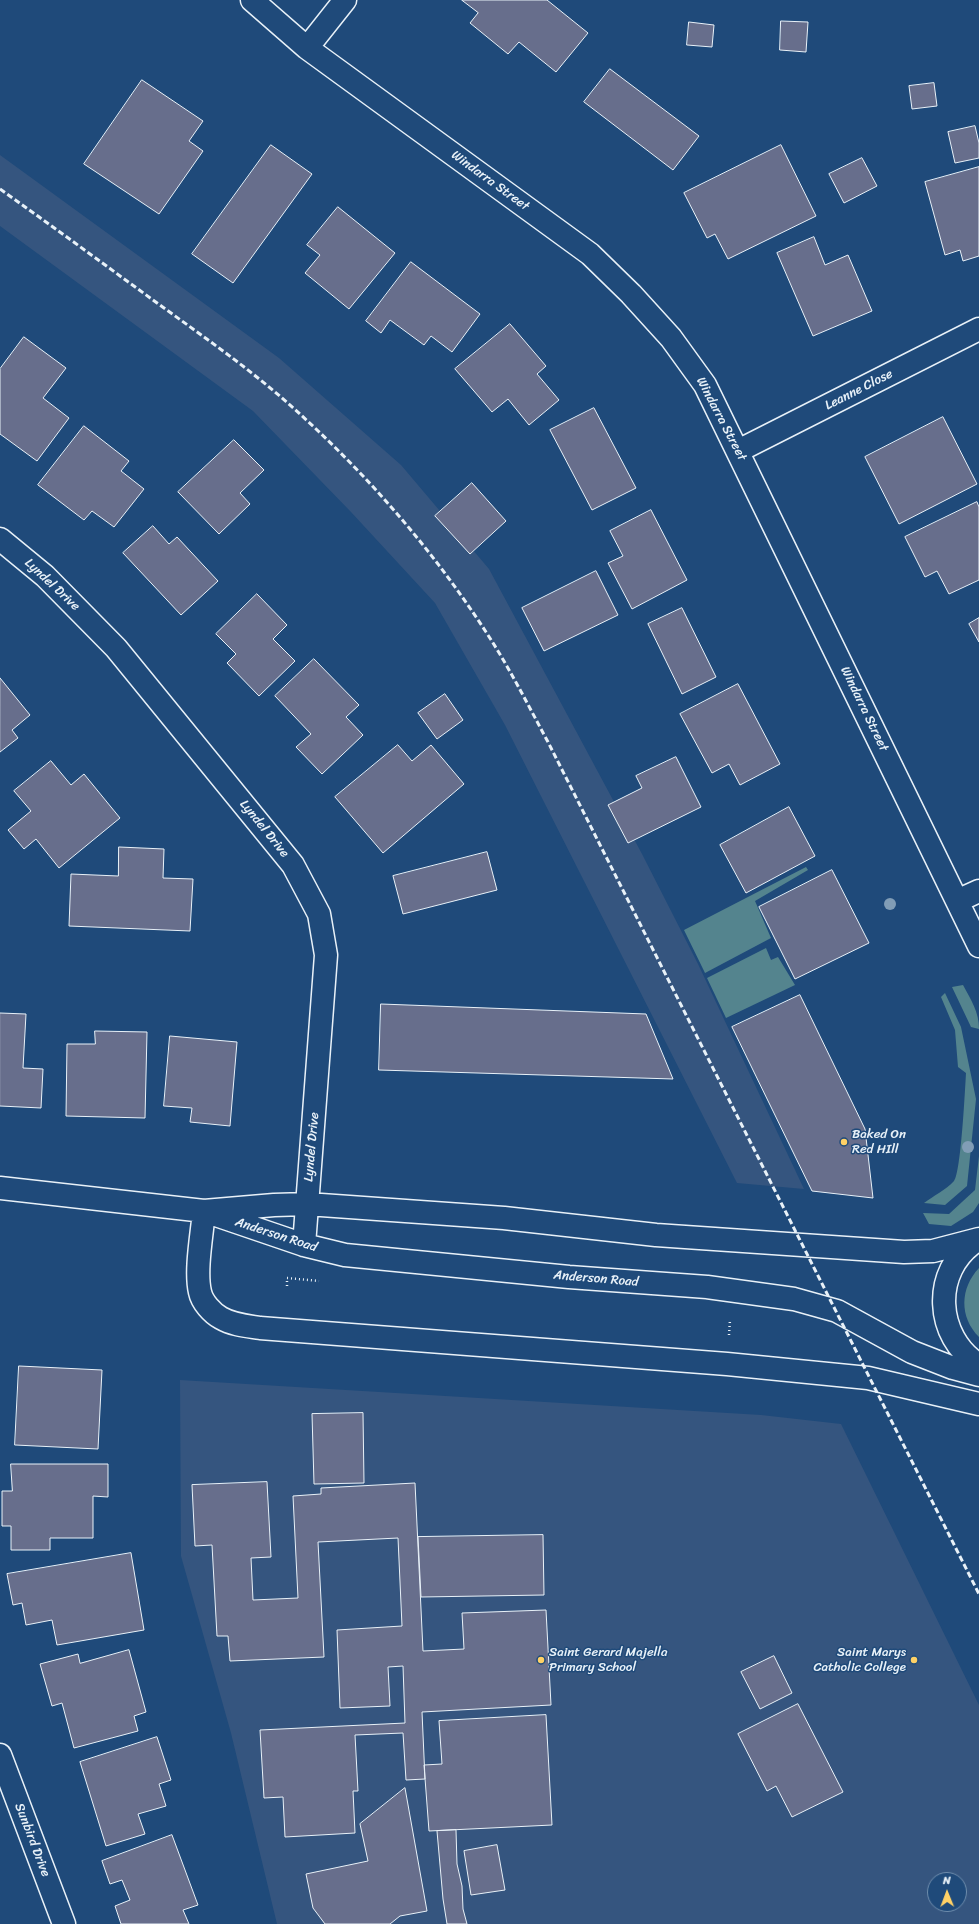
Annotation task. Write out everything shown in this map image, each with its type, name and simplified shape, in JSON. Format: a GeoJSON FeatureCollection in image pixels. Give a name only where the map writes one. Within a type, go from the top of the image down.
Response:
{"type":"FeatureCollection","features":[{"type":"Feature","properties":{"kind":"street","name":"Windarra Street"},"geometry":{"type":"LineString","coordinates":[[252,0],[307,48],[590,254],[631,294],[671,338],[705,385],[979,946]]}},
{"type":"Feature","properties":{"kind":"street"},"geometry":{"type":"LineString","coordinates":[[307,48],[345,0]]}},
{"type":"Feature","properties":{"kind":"street","name":"Leanne Close"},"geometry":{"type":"LineString","coordinates":[[738,451],[979,329]]}},
{"type":"Feature","properties":{"kind":"street","name":"Lyndel Drive"},"geometry":{"type":"LineString","coordinates":[[0,539],[45,576],[116,648],[293,865],[319,914],[326,955],[304,1245]]}},
{"type":"Feature","properties":{"kind":"street"},"geometry":{"type":"LineString","coordinates":[[957,901],[979,891]]}},
{"type":"Feature","properties":{"kind":"street","name":"Anderson Road"},"geometry":{"type":"LineString","coordinates":[[0,1188],[204,1211],[274,1205],[307,1204],[504,1218],[656,1235],[904,1252],[932,1251],[979,1239]]}},
{"type":"Feature","properties":{"kind":"street"},"geometry":{"type":"LineString","coordinates":[[204,1211],[199,1277],[200,1292],[207,1305],[220,1318],[237,1324],[260,1328],[727,1364],[868,1378],[979,1404]]}},
{"type":"Feature","properties":{"kind":"street","name":"Anderson Road"},"geometry":{"type":"LineString","coordinates":[[204,1211],[304,1245],[362,1258],[707,1288],[794,1299],[837,1311],[912,1352],[953,1368],[979,1375]]}},
{"type":"Feature","properties":{"kind":"street"},"geometry":{"type":"LineString","coordinates":[[979,1239],[965,1250],[954,1265],[946,1282],[943,1301],[946,1320],[952,1337],[964,1353],[979,1365]]}},
{"type":"Feature","properties":{"kind":"street","name":"Sunbird Drive"},"geometry":{"type":"LineString","coordinates":[[0,1756],[64,1924]]}},
{"type":"Feature","properties":{"kind":"path"},"geometry":{"type":"LineString","coordinates":[[729,1338],[730,1318]]}},
{"type":"Feature","properties":{"kind":"shaded area"},"geometry":{"type":"Polygon","coordinates":[[[0,155],[279,358],[401,465],[489,569],[642,854],[698,964],[804,1189],[737,1183],[505,725],[435,603],[351,512],[253,411],[0,226],[0,155]]]}},
{"type":"Feature","properties":{"kind":"shaded area","name":"Saint Gerard Majella Primary School"},"geometry":{"type":"Polygon","coordinates":[[[180,1380],[761,1415],[841,1424],[979,1705],[979,1924],[277,1924],[231,1733],[181,1556],[180,1380]]]}},
{"type":"Feature","properties":{"kind":"green space"},"geometry":{"type":"Polygon","coordinates":[[[806,867],[808,870],[755,901],[771,938],[705,973],[684,930],[806,867]]]}},
{"type":"Feature","properties":{"kind":"green space"},"geometry":{"type":"Polygon","coordinates":[[[766,948],[771,960],[778,957],[795,985],[726,1018],[707,978],[766,948]]]}},
{"type":"Feature","properties":{"kind":"green space"},"geometry":{"type":"Polygon","coordinates":[[[963,985],[972,1001],[978,1017],[979,1029],[971,1027],[952,987],[963,985]]]}},
{"type":"Feature","properties":{"kind":"green space"},"geometry":{"type":"Polygon","coordinates":[[[945,993],[961,1027],[976,1099],[967,1186],[945,1205],[924,1203],[951,1184],[956,1175],[959,1163],[966,1073],[958,1067],[955,1030],[941,997],[945,993]]]}},
{"type":"Feature","properties":{"kind":"green space"},"geometry":{"type":"Polygon","coordinates":[[[979,1156],[979,1203],[973,1212],[951,1226],[929,1224],[923,1213],[949,1214],[975,1190],[979,1156]]]}},
{"type":"Feature","properties":{"kind":"green space"},"geometry":{"type":"Polygon","coordinates":[[[979,1268],[979,1337],[972,1329],[968,1321],[964,1302],[968,1284],[979,1268]]]}},
{"type":"Feature","properties":{"kind":"building"},"geometry":{"type":"Polygon","coordinates":[[[462,0],[547,0],[588,33],[556,72],[519,42],[508,54],[470,23],[478,13],[462,0]]]}},
{"type":"Feature","properties":{"kind":"building"},"geometry":{"type":"Polygon","coordinates":[[[781,21],[808,22],[806,52],[780,50],[781,21]]]}},
{"type":"Feature","properties":{"kind":"building"},"geometry":{"type":"Polygon","coordinates":[[[689,22],[714,25],[712,47],[687,45],[689,22]]]}},
{"type":"Feature","properties":{"kind":"building"},"geometry":{"type":"Polygon","coordinates":[[[610,69],[699,136],[673,170],[584,102],[610,69]]]}},
{"type":"Feature","properties":{"kind":"building"},"geometry":{"type":"Polygon","coordinates":[[[142,80],[203,121],[189,141],[203,151],[159,214],[84,164],[142,80]]]}},
{"type":"Feature","properties":{"kind":"building"},"geometry":{"type":"Polygon","coordinates":[[[934,83],[937,106],[912,109],[909,86],[934,83]]]}},
{"type":"Feature","properties":{"kind":"building"},"geometry":{"type":"Polygon","coordinates":[[[975,126],[979,143],[979,158],[955,163],[948,132],[975,126]]]}},
{"type":"Feature","properties":{"kind":"building"},"geometry":{"type":"Polygon","coordinates":[[[271,145],[312,174],[233,283],[192,254],[271,145]]]}},
{"type":"Feature","properties":{"kind":"building"},"geometry":{"type":"Polygon","coordinates":[[[781,145],[816,216],[728,259],[715,234],[707,238],[684,193],[781,145]]]}},
{"type":"Feature","properties":{"kind":"building"},"geometry":{"type":"Polygon","coordinates":[[[862,158],[877,186],[844,203],[829,174],[862,158]]]}},
{"type":"Feature","properties":{"kind":"building"},"geometry":{"type":"Polygon","coordinates":[[[979,167],[979,256],[963,261],[960,250],[945,255],[925,182],[979,167]]]}},
{"type":"Feature","properties":{"kind":"building"},"geometry":{"type":"Polygon","coordinates":[[[338,207],[395,253],[349,309],[305,273],[320,255],[307,245],[338,207]]]}},
{"type":"Feature","properties":{"kind":"building"},"geometry":{"type":"Polygon","coordinates":[[[814,237],[825,265],[848,255],[872,311],[813,336],[777,253],[814,237]]]}},
{"type":"Feature","properties":{"kind":"building"},"geometry":{"type":"Polygon","coordinates":[[[411,262],[480,314],[452,352],[431,336],[424,345],[390,320],[381,333],[366,321],[411,262]]]}},
{"type":"Feature","properties":{"kind":"building"},"geometry":{"type":"Polygon","coordinates":[[[510,324],[546,366],[537,374],[559,400],[529,425],[508,399],[492,412],[455,369],[510,324]]]}},
{"type":"Feature","properties":{"kind":"building"},"geometry":{"type":"Polygon","coordinates":[[[24,337],[66,368],[43,398],[69,418],[37,461],[0,434],[0,369],[24,337]]]}},
{"type":"Feature","properties":{"kind":"building"},"geometry":{"type":"Polygon","coordinates":[[[594,408],[636,488],[592,510],[550,430],[594,408]]]}},
{"type":"Feature","properties":{"kind":"building"},"geometry":{"type":"Polygon","coordinates":[[[943,417],[977,484],[899,524],[865,457],[943,417]]]}},
{"type":"Feature","properties":{"kind":"building"},"geometry":{"type":"Polygon","coordinates":[[[84,426],[129,461],[121,471],[144,489],[114,527],[92,511],[84,520],[38,485],[84,426]]]}},
{"type":"Feature","properties":{"kind":"building"},"geometry":{"type":"Polygon","coordinates":[[[234,440],[264,470],[240,493],[250,504],[219,534],[178,492],[234,440]]]}},
{"type":"Feature","properties":{"kind":"building"},"geometry":{"type":"Polygon","coordinates":[[[472,483],[506,521],[470,554],[435,516],[472,483]]]}},
{"type":"Feature","properties":{"kind":"building"},"geometry":{"type":"Polygon","coordinates":[[[977,502],[979,507],[979,580],[949,594],[937,571],[925,577],[905,537],[977,502]]]}},
{"type":"Feature","properties":{"kind":"building"},"geometry":{"type":"Polygon","coordinates":[[[651,510],[687,580],[632,609],[608,563],[623,556],[610,531],[651,510]]]}},
{"type":"Feature","properties":{"kind":"building"},"geometry":{"type":"Polygon","coordinates":[[[153,526],[169,544],[177,537],[218,581],[181,615],[123,553],[153,526]]]}},
{"type":"Feature","properties":{"kind":"building"},"geometry":{"type":"Polygon","coordinates":[[[596,571],[618,615],[544,651],[522,608],[596,571]]]}},
{"type":"Feature","properties":{"kind":"building"},"geometry":{"type":"Polygon","coordinates":[[[257,594],[287,625],[273,639],[295,661],[259,696],[227,663],[236,654],[216,634],[257,594]]]}},
{"type":"Feature","properties":{"kind":"building"},"geometry":{"type":"Polygon","coordinates":[[[682,608],[716,677],[682,694],[648,624],[682,608]]]}},
{"type":"Feature","properties":{"kind":"building"},"geometry":{"type":"Polygon","coordinates":[[[979,618],[979,642],[969,624],[979,618]]]}},
{"type":"Feature","properties":{"kind":"building"},"geometry":{"type":"Polygon","coordinates":[[[314,659],[359,705],[346,717],[363,735],[322,774],[296,747],[311,734],[275,696],[314,659]]]}},
{"type":"Feature","properties":{"kind":"building"},"geometry":{"type":"Polygon","coordinates":[[[0,678],[30,715],[12,730],[18,738],[0,752],[0,678]]]}},
{"type":"Feature","properties":{"kind":"building"},"geometry":{"type":"Polygon","coordinates":[[[738,684],[780,764],[740,785],[729,764],[712,773],[680,714],[738,684]]]}},
{"type":"Feature","properties":{"kind":"building"},"geometry":{"type":"Polygon","coordinates":[[[445,694],[463,720],[437,739],[418,713],[445,694]]]}},
{"type":"Feature","properties":{"kind":"building"},"geometry":{"type":"Polygon","coordinates":[[[398,745],[412,761],[431,745],[464,784],[383,853],[335,797],[398,745]]]}},
{"type":"Feature","properties":{"kind":"building"},"geometry":{"type":"Polygon","coordinates":[[[676,757],[701,807],[628,843],[608,805],[642,788],[636,776],[676,757]]]}},
{"type":"Feature","properties":{"kind":"building"},"geometry":{"type":"Polygon","coordinates":[[[51,761],[71,785],[84,774],[120,818],[59,868],[36,839],[24,849],[8,830],[31,811],[14,791],[51,761]]]}},
{"type":"Feature","properties":{"kind":"building"},"geometry":{"type":"Polygon","coordinates":[[[789,807],[815,856],[746,893],[720,845],[789,807]]]}},
{"type":"Feature","properties":{"kind":"building"},"geometry":{"type":"Polygon","coordinates":[[[119,847],[164,849],[163,878],[193,879],[190,931],[69,926],[71,874],[118,876],[119,847]]]}},
{"type":"Feature","properties":{"kind":"building"},"geometry":{"type":"Polygon","coordinates":[[[487,852],[497,890],[403,914],[393,876],[487,852]]]}},
{"type":"Feature","properties":{"kind":"building"},"geometry":{"type":"Polygon","coordinates":[[[832,870],[869,943],[795,979],[759,907],[832,870]]]}},
{"type":"Feature","properties":{"kind":"building"},"geometry":{"type":"Polygon","coordinates":[[[800,995],[865,1129],[873,1198],[812,1191],[732,1027],[800,995]]]}},
{"type":"Feature","properties":{"kind":"building"},"geometry":{"type":"Polygon","coordinates":[[[381,1004],[646,1014],[673,1079],[379,1070],[381,1004]]]}},
{"type":"Feature","properties":{"kind":"building"},"geometry":{"type":"Polygon","coordinates":[[[0,1013],[26,1014],[23,1068],[43,1069],[41,1108],[0,1106],[0,1013]]]}},
{"type":"Feature","properties":{"kind":"building"},"geometry":{"type":"Polygon","coordinates":[[[95,1031],[147,1032],[145,1118],[66,1116],[67,1044],[95,1044],[95,1031]]]}},
{"type":"Feature","properties":{"kind":"building"},"geometry":{"type":"Polygon","coordinates":[[[170,1036],[237,1042],[230,1126],[190,1122],[192,1108],[164,1106],[170,1036]]]}},
{"type":"Feature","properties":{"kind":"building"},"geometry":{"type":"Polygon","coordinates":[[[19,1366],[102,1370],[98,1449],[15,1445],[19,1366]]]}},
{"type":"Feature","properties":{"kind":"building"},"geometry":{"type":"Polygon","coordinates":[[[363,1413],[364,1483],[314,1484],[312,1414],[363,1413]]]}},
{"type":"Feature","properties":{"kind":"building"},"geometry":{"type":"Polygon","coordinates":[[[11,1464],[108,1464],[108,1497],[93,1496],[93,1538],[50,1538],[50,1550],[11,1550],[11,1526],[2,1526],[2,1491],[12,1491],[11,1464]]]}},
{"type":"Feature","properties":{"kind":"building"},"geometry":{"type":"Polygon","coordinates":[[[267,1482],[271,1557],[251,1558],[253,1600],[298,1598],[293,1496],[321,1494],[321,1488],[415,1483],[423,1651],[464,1649],[462,1613],[546,1610],[551,1705],[422,1712],[425,1779],[406,1780],[403,1733],[355,1735],[358,1791],[353,1791],[355,1833],[285,1837],[283,1797],[264,1798],[260,1730],[405,1723],[403,1666],[388,1667],[390,1706],[340,1708],[337,1630],[402,1626],[398,1538],[318,1542],[324,1657],[230,1661],[228,1636],[217,1636],[212,1545],[195,1546],[192,1485],[267,1482]]]}},
{"type":"Feature","properties":{"kind":"building"},"geometry":{"type":"Polygon","coordinates":[[[543,1535],[544,1595],[421,1597],[418,1537],[543,1535]]]}},
{"type":"Feature","properties":{"kind":"building"},"geometry":{"type":"Polygon","coordinates":[[[131,1553],[144,1630],[57,1645],[52,1620],[26,1625],[22,1603],[13,1605],[7,1574],[131,1553]]]}},
{"type":"Feature","properties":{"kind":"building"},"geometry":{"type":"Polygon","coordinates":[[[129,1650],[146,1712],[134,1716],[138,1731],[74,1748],[62,1703],[52,1706],[40,1664],[78,1654],[80,1663],[129,1650]]]}},
{"type":"Feature","properties":{"kind":"building"},"geometry":{"type":"Polygon","coordinates":[[[774,1656],[792,1693],[760,1709],[741,1672],[774,1656]]]}},
{"type":"Feature","properties":{"kind":"building"},"geometry":{"type":"Polygon","coordinates":[[[798,1704],[843,1792],[792,1817],[776,1786],[767,1791],[738,1734],[798,1704]]]}},
{"type":"Feature","properties":{"kind":"building"},"geometry":{"type":"Polygon","coordinates":[[[546,1715],[552,1825],[429,1831],[424,1765],[442,1764],[439,1721],[546,1715]]]}},
{"type":"Feature","properties":{"kind":"building"},"geometry":{"type":"Polygon","coordinates":[[[157,1737],[171,1780],[159,1784],[166,1806],[138,1814],[145,1834],[106,1846],[80,1762],[157,1737]]]}},
{"type":"Feature","properties":{"kind":"building"},"geometry":{"type":"Polygon","coordinates":[[[405,1788],[427,1911],[400,1916],[390,1924],[325,1924],[313,1908],[306,1874],[368,1861],[360,1824],[405,1788]]]}},
{"type":"Feature","properties":{"kind":"building"},"geometry":{"type":"Polygon","coordinates":[[[456,1830],[457,1864],[462,1886],[463,1909],[467,1924],[447,1924],[443,1899],[437,1831],[456,1830]]]}},
{"type":"Feature","properties":{"kind":"building"},"geometry":{"type":"Polygon","coordinates":[[[172,1835],[198,1905],[183,1910],[189,1924],[121,1924],[115,1906],[130,1900],[122,1880],[110,1884],[102,1861],[172,1835]]]}},
{"type":"Feature","properties":{"kind":"building"},"geometry":{"type":"Polygon","coordinates":[[[497,1845],[505,1890],[471,1895],[464,1851],[497,1845]]]}},
{"type":"Feature","properties":{"kind":"railway"},"geometry":{"type":"LineString","coordinates":[[0,189],[217,346],[285,400],[327,439],[377,491],[423,545],[466,602],[503,659],[548,742],[979,1594]]}},
{"type":"Feature","properties":{"kind":"place","name":"Baked On Red HIll"},"geometry":{"type":"Point","coordinates":[844,1142]}},
{"type":"Feature","properties":{"kind":"place","name":"Saint Gerard Majella Primary School"},"geometry":{"type":"Point","coordinates":[541,1660]}},
{"type":"Feature","properties":{"kind":"place","name":"Saint Marys Catholic College"},"geometry":{"type":"Point","coordinates":[914,1660]}}]}
